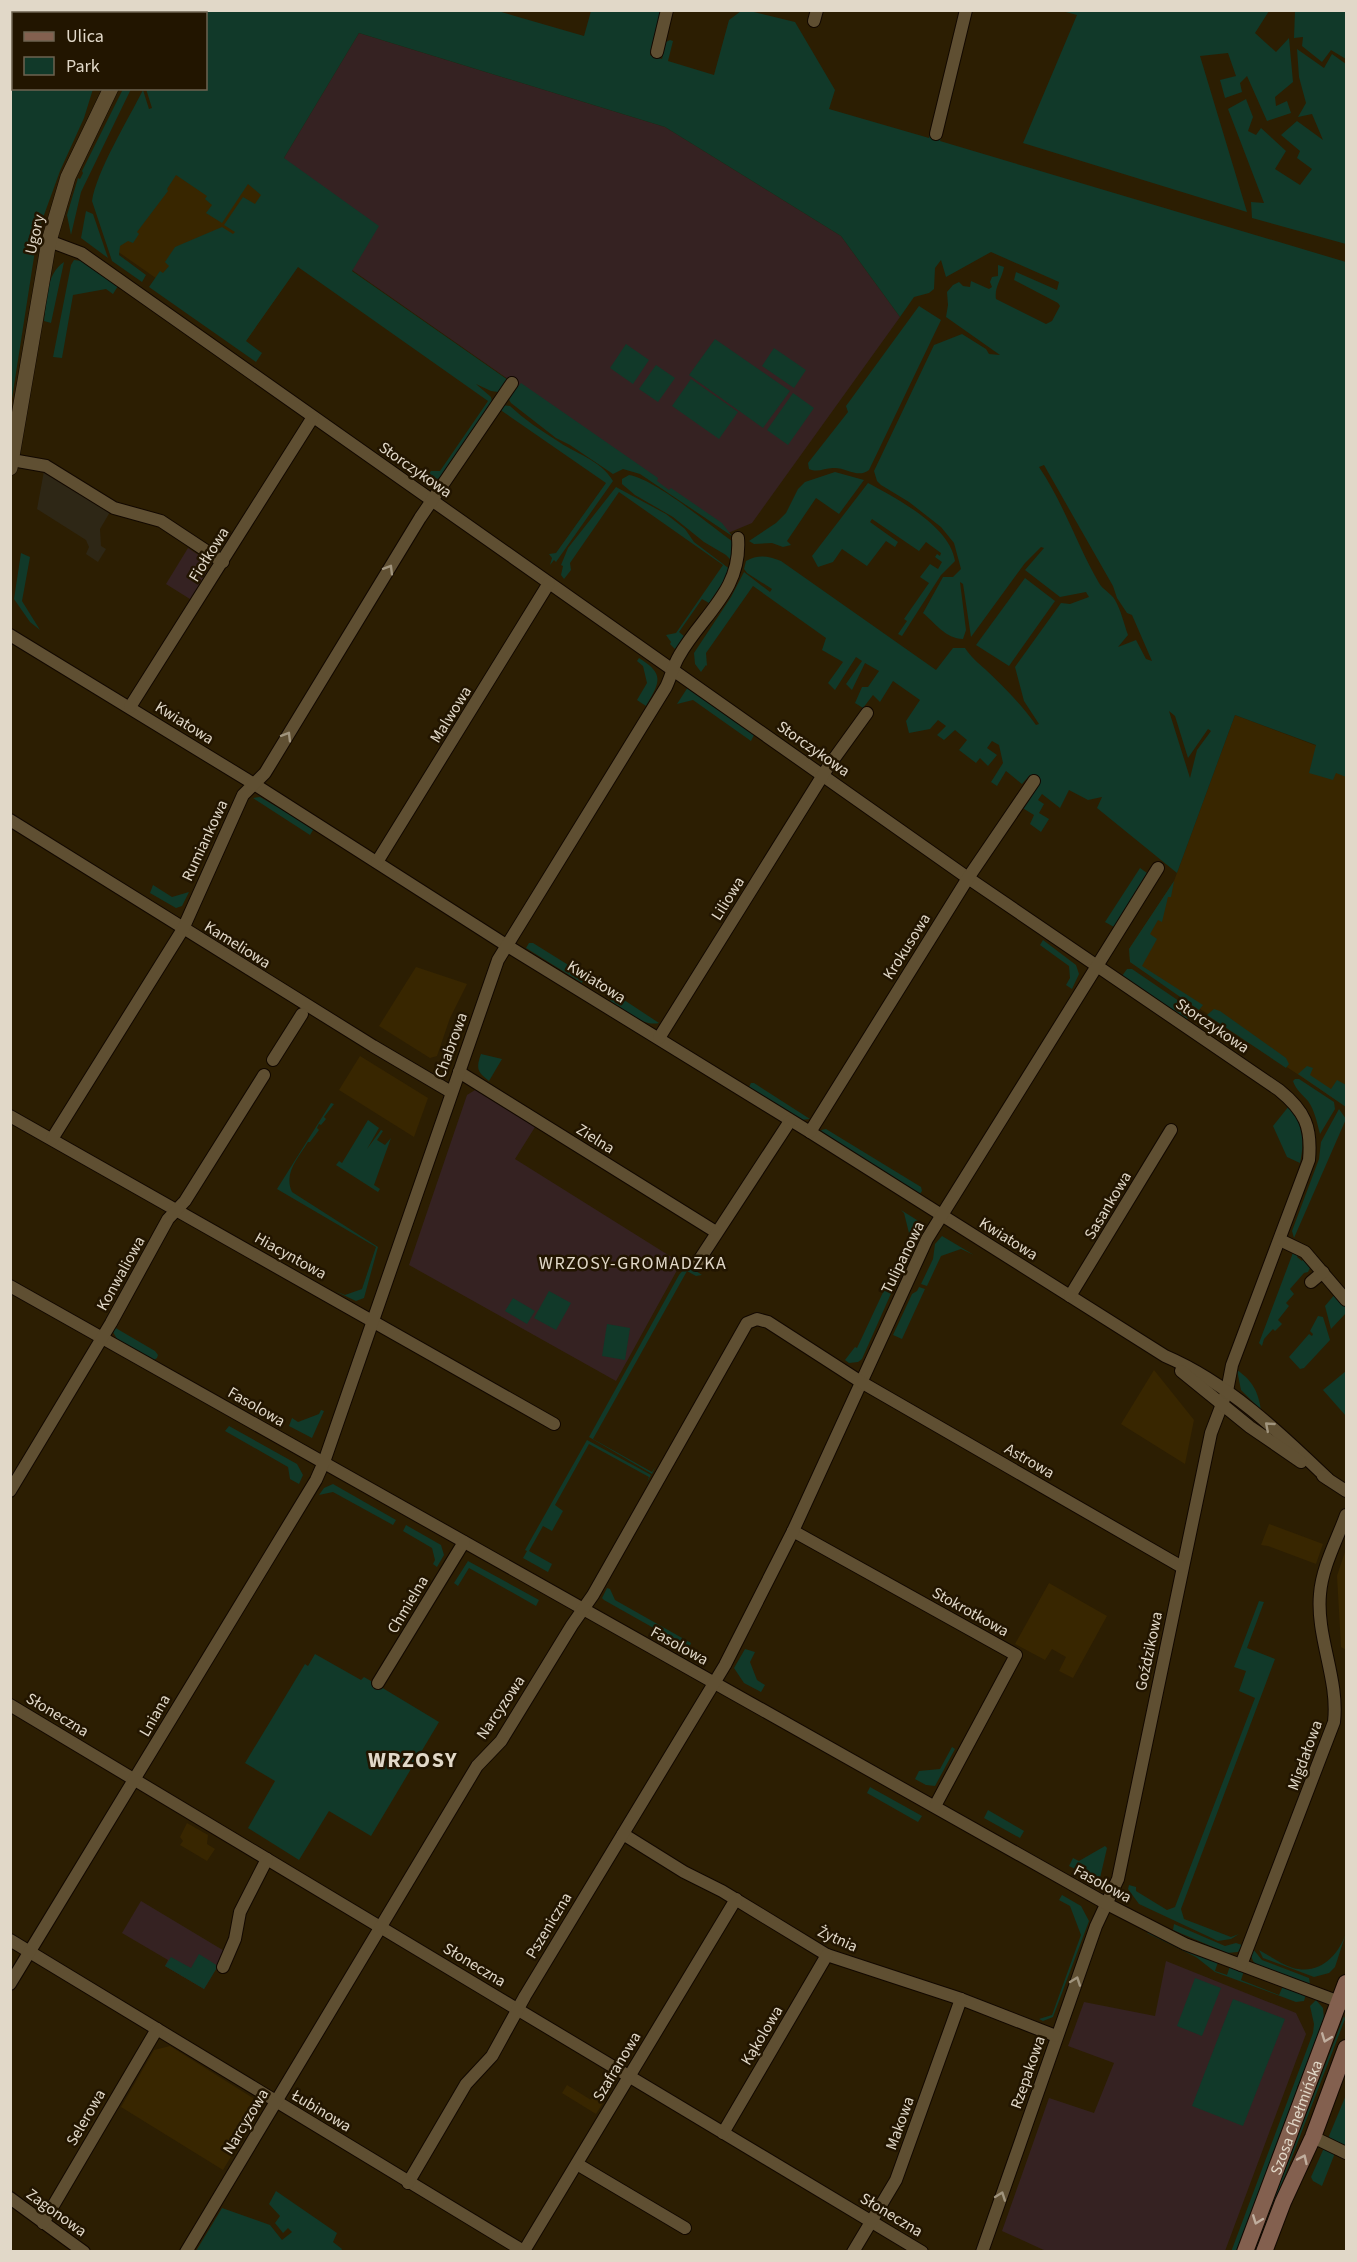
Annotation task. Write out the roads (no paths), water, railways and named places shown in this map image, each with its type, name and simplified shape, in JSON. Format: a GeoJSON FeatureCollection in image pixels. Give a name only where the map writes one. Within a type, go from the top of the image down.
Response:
{"type":"FeatureCollection","features":[{"type":"Feature","properties":{"kind":"main road","name":"Szosa Chełmińska"},"geometry":{"type":"LineString","coordinates":[[1245,2252],[1343,2003],[1347,1983]]}},
{"type":"Feature","properties":{"kind":"main road","name":"Szosa Chełmińska"},"geometry":{"type":"LineString","coordinates":[[1264,2252],[1283,2202],[1313,2137],[1347,2048]]}},
{"type":"Feature","properties":{"kind":"street"},"geometry":{"type":"LineString","coordinates":[[657,52],[667,10]]}},
{"type":"Feature","properties":{"kind":"street"},"geometry":{"type":"LineString","coordinates":[[936,134],[966,10]]}},
{"type":"Feature","properties":{"kind":"street","name":"Ugory"},"geometry":{"type":"LineString","coordinates":[[11,464],[49,241],[68,177],[110,90]]}},
{"type":"Feature","properties":{"kind":"street","name":"Storczykowa"},"geometry":{"type":"LineString","coordinates":[[49,241],[81,253],[968,878],[1279,1090],[1298,1107],[1310,1133],[1309,1160],[1232,1365],[1222,1405]]}},
{"type":"Feature","properties":{"kind":"street","name":"Rumiankowa"},"geometry":{"type":"LineString","coordinates":[[52,1139],[183,929],[243,795],[265,773],[432,500],[512,383]]}},
{"type":"Feature","properties":{"kind":"street","name":"Fiołkowa"},"geometry":{"type":"LineString","coordinates":[[130,707],[313,417]]}},
{"type":"Feature","properties":{"kind":"street"},"geometry":{"type":"LineString","coordinates":[[11,464],[46,466],[114,508],[161,521],[223,561]]}},
{"type":"Feature","properties":{"kind":"street","name":"Chabrowa"},"geometry":{"type":"LineString","coordinates":[[324,1462],[498,960],[666,687],[679,655],[724,595],[738,559],[738,538]]}},
{"type":"Feature","properties":{"kind":"street","name":"Malwowa"},"geometry":{"type":"LineString","coordinates":[[377,862],[549,583]]}},
{"type":"Feature","properties":{"kind":"street","name":"Kwiatowa"},"geometry":{"type":"LineString","coordinates":[[10,635],[254,784],[506,945],[810,1132],[1165,1356],[1227,1391],[1267,1423],[1329,1479]]}},
{"type":"Feature","properties":{"kind":"street","name":"Liliowa"},"geometry":{"type":"LineString","coordinates":[[659,1038],[824,775],[867,713]]}},
{"type":"Feature","properties":{"kind":"street","name":"Krokusowa"},"geometry":{"type":"LineString","coordinates":[[810,1132],[968,878],[1034,781]]}},
{"type":"Feature","properties":{"kind":"street","name":"Kameliowa"},"geometry":{"type":"LineString","coordinates":[[10,820],[183,929],[451,1092]]}},
{"type":"Feature","properties":{"kind":"street","name":"Tulipanowa"},"geometry":{"type":"LineString","coordinates":[[714,1683],[793,1531],[927,1239],[1158,868]]}},
{"type":"Feature","properties":{"kind":"street"},"geometry":{"type":"LineString","coordinates":[[273,1060],[302,1014]]}},
{"type":"Feature","properties":{"kind":"street","name":"Zielna"},"geometry":{"type":"LineString","coordinates":[[459,1072],[716,1232]]}},
{"type":"Feature","properties":{"kind":"street","name":"Konwaliowa"},"geometry":{"type":"LineString","coordinates":[[10,1491],[103,1337],[168,1219],[187,1198],[264,1075]]}},
{"type":"Feature","properties":{"kind":"street","name":"Hiacyntowa"},"geometry":{"type":"LineString","coordinates":[[10,1116],[554,1424]]}},
{"type":"Feature","properties":{"kind":"street"},"geometry":{"type":"LineString","coordinates":[[696,1265],[790,1121]]}},
{"type":"Feature","properties":{"kind":"street","name":"Sasankowa"},"geometry":{"type":"LineString","coordinates":[[1070,1296],[1171,1130]]}},
{"type":"Feature","properties":{"kind":"street"},"geometry":{"type":"LineString","coordinates":[[1280,1240],[1305,1252],[1347,1300]]}},
{"type":"Feature","properties":{"kind":"street"},"geometry":{"type":"LineString","coordinates":[[1311,1282],[1323,1272]]}},
{"type":"Feature","properties":{"kind":"street","name":"Fasolowa"},"geometry":{"type":"LineString","coordinates":[[10,1286],[1107,1904],[1185,1944],[1343,2003]]}},
{"type":"Feature","properties":{"kind":"street","name":"Narcyzowa"},"geometry":{"type":"LineString","coordinates":[[186,2252],[477,1766],[501,1741],[572,1625],[584,1610],[747,1323],[757,1319],[765,1321],[861,1382]]}},
{"type":"Feature","properties":{"kind":"street","name":"Kwiatowa"},"geometry":{"type":"LineString","coordinates":[[1165,1356],[1222,1405],[1275,1445],[1347,1491]]}},
{"type":"Feature","properties":{"kind":"street","name":"Astrowa"},"geometry":{"type":"LineString","coordinates":[[861,1382],[1182,1567]]}},
{"type":"Feature","properties":{"kind":"street","name":"Goździkowa"},"geometry":{"type":"LineString","coordinates":[[1107,1904],[1118,1879],[1211,1433],[1222,1405]]}},
{"type":"Feature","properties":{"kind":"street","name":"Lniana"},"geometry":{"type":"LineString","coordinates":[[10,1984],[316,1480],[324,1462]]}},
{"type":"Feature","properties":{"kind":"street","name":"Migdałowa"},"geometry":{"type":"LineString","coordinates":[[1241,1965],[1334,1722],[1335,1690],[1320,1618],[1320,1594],[1325,1570],[1347,1515]]}},
{"type":"Feature","properties":{"kind":"street","name":"Stokrotkowa"},"geometry":{"type":"LineString","coordinates":[[793,1531],[1016,1655],[935,1806]]}},
{"type":"Feature","properties":{"kind":"street","name":"Chmielna"},"geometry":{"type":"LineString","coordinates":[[378,1683],[464,1542]]}},
{"type":"Feature","properties":{"kind":"street","name":"Pszeniczna"},"geometry":{"type":"LineString","coordinates":[[408,2182],[466,2084],[492,2056],[714,1683]]}},
{"type":"Feature","properties":{"kind":"street","name":"Słoneczna"},"geometry":{"type":"LineString","coordinates":[[10,1705],[922,2252]]}},
{"type":"Feature","properties":{"kind":"street","name":"Żytnia"},"geometry":{"type":"LineString","coordinates":[[623,1834],[827,1955],[962,1999],[1056,2036]]}},
{"type":"Feature","properties":{"kind":"street"},"geometry":{"type":"LineString","coordinates":[[223,1967],[235,1939],[240,1912],[267,1859]]}},
{"type":"Feature","properties":{"kind":"street","name":"Szafranowa"},"geometry":{"type":"LineString","coordinates":[[525,2251],[736,1899]]}},
{"type":"Feature","properties":{"kind":"street","name":"Rzepakowa"},"geometry":{"type":"LineString","coordinates":[[982,2252],[1056,2036],[1096,1926],[1107,1904]]}},
{"type":"Feature","properties":{"kind":"street","name":"Łubinowa"},"geometry":{"type":"LineString","coordinates":[[10,1940],[525,2251]]}},
{"type":"Feature","properties":{"kind":"street","name":"Kąkolowa"},"geometry":{"type":"LineString","coordinates":[[723,2133],[827,1955]]}},
{"type":"Feature","properties":{"kind":"street","name":"Makowa"},"geometry":{"type":"LineString","coordinates":[[853,2252],[889,2193],[900,2168],[962,1999]]}},
{"type":"Feature","properties":{"kind":"street","name":"Selerowa"},"geometry":{"type":"LineString","coordinates":[[43,2223],[157,2029]]}},
{"type":"Feature","properties":{"kind":"street"},"geometry":{"type":"LineString","coordinates":[[1313,2137],[1347,2153]]}},
{"type":"Feature","properties":{"kind":"street"},"geometry":{"type":"LineString","coordinates":[[577,2164],[685,2228]]}},
{"type":"Feature","properties":{"kind":"street","name":"Zagonowa"},"geometry":{"type":"LineString","coordinates":[[10,2198],[84,2252]]}},
{"type":"Feature","properties":{"kind":"district","name":"WRZOSY-GROMADZKA"},"geometry":{"type":"Point","coordinates":[633,1263]}},
{"type":"Feature","properties":{"kind":"district","name":"WRZOSY"},"geometry":{"type":"Point","coordinates":[413,1759]}}]}
